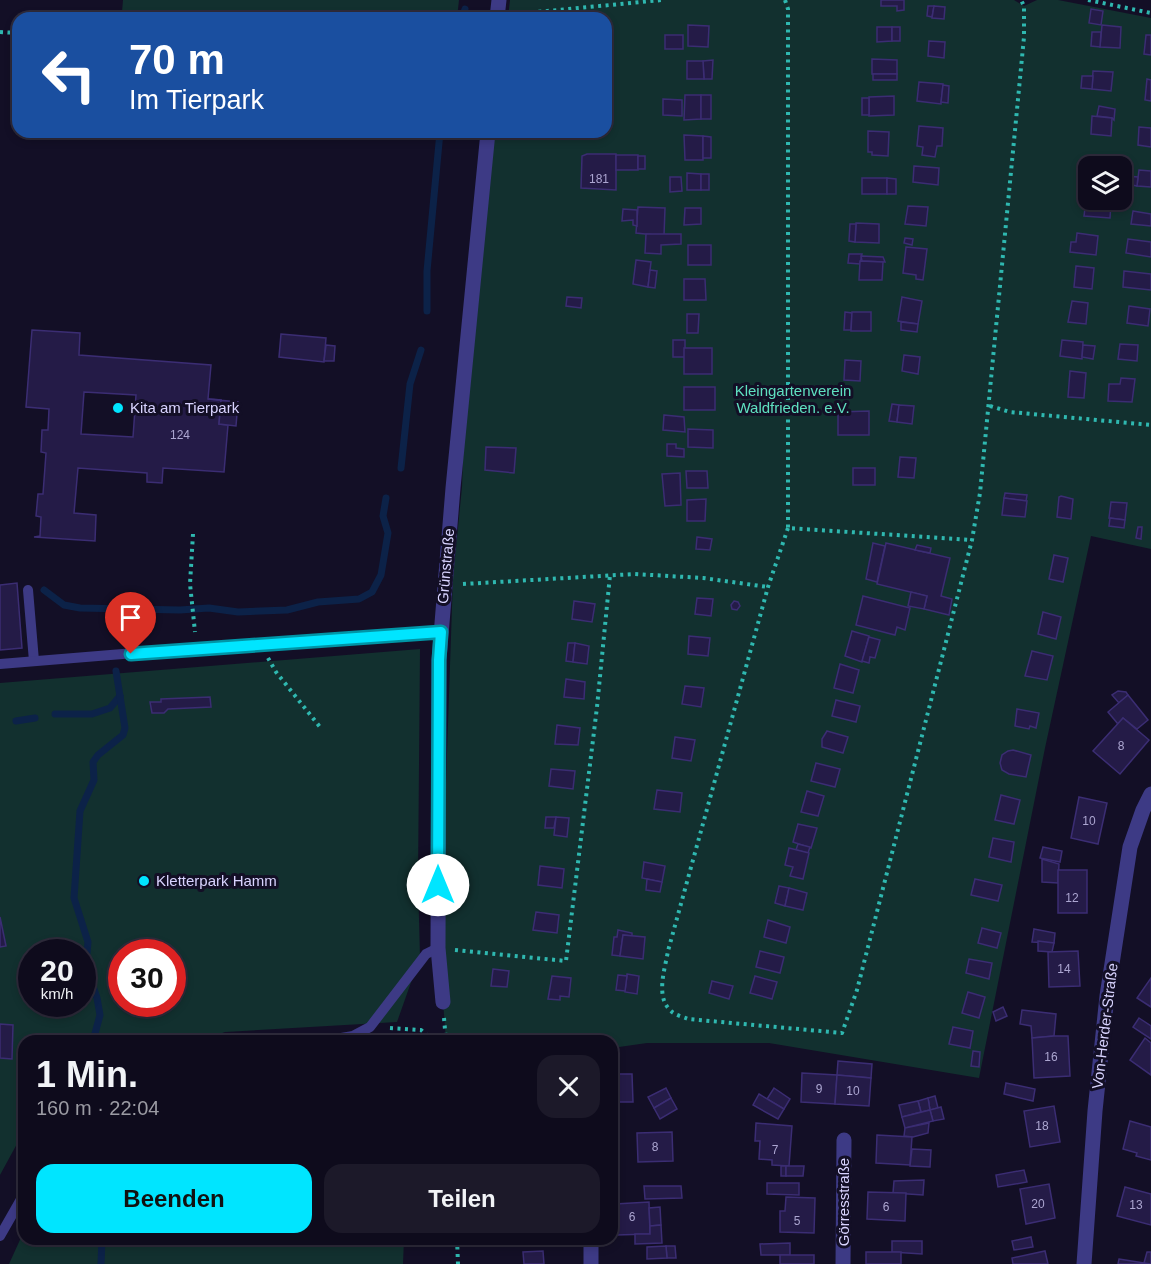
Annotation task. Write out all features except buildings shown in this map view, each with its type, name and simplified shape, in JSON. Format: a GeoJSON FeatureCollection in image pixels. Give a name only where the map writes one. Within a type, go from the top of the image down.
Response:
{"type":"FeatureCollection","features":[{"type":"Feature","properties":{"kind":"street","name":"Grünstraße"},"geometry":{"type":"LineString","coordinates":[[443,1002],[438,948],[439,660],[444,583],[487,138]]}},
{"type":"Feature","properties":{"kind":"street","name":"Von-Herder-Straße"},"geometry":{"type":"LineString","coordinates":[[1084,1264],[1095,1111],[1107,996],[1130,847],[1151,794]]}},
{"type":"Feature","properties":{"kind":"street","name":"Görresstraße"},"geometry":{"type":"LineString","coordinates":[[843,1264],[844,1140]]}},
{"type":"Feature","properties":{"kind":"street"},"geometry":{"type":"LineString","coordinates":[[591,1245],[591,1264]]}},
{"type":"Feature","properties":{"kind":"lane"},"geometry":{"type":"LineString","coordinates":[[28,590],[34,661]]}},
{"type":"Feature","properties":{"kind":"lane"},"geometry":{"type":"LineString","coordinates":[[0,664],[441,632]]}},
{"type":"Feature","properties":{"kind":"lane"},"geometry":{"type":"LineString","coordinates":[[355,1035],[370,1027],[426,954],[438,948]]}},
{"type":"Feature","properties":{"kind":"lane"},"geometry":{"type":"LineString","coordinates":[[0,1236],[18,1204]]}},
{"type":"Feature","properties":{"kind":"path"},"geometry":{"type":"LineString","coordinates":[[548,12],[662,0]]}},
{"type":"Feature","properties":{"kind":"path"},"geometry":{"type":"LineString","coordinates":[[785,0],[788,9],[789,528],[768,586],[668,951],[662,983],[664,1002],[671,1012],[688,1019],[842,1032],[857,990],[972,540],[990,406],[1024,37],[1024,6],[1021,0]]}},
{"type":"Feature","properties":{"kind":"path"},"geometry":{"type":"LineString","coordinates":[[1088,0],[1151,13]]}},
{"type":"Feature","properties":{"kind":"path"},"geometry":{"type":"LineString","coordinates":[[990,406],[1010,412],[1151,424]]}},
{"type":"Feature","properties":{"kind":"path"},"geometry":{"type":"LineString","coordinates":[[789,528],[972,540]]}},
{"type":"Feature","properties":{"kind":"path"},"geometry":{"type":"LineString","coordinates":[[193,534],[190,584],[196,648]]}},
{"type":"Feature","properties":{"kind":"path"},"geometry":{"type":"LineString","coordinates":[[444,583],[470,585],[512,580],[635,574],[703,578],[768,586]]}},
{"type":"Feature","properties":{"kind":"path"},"geometry":{"type":"LineString","coordinates":[[438,948],[566,961],[597,707],[610,575]]}},
{"type":"Feature","properties":{"kind":"path"},"geometry":{"type":"LineString","coordinates":[[261,645],[276,672],[320,727]]}},
{"type":"Feature","properties":{"kind":"path"},"geometry":{"type":"LineString","coordinates":[[370,1027],[421,1030],[426,1035]]}},
{"type":"Feature","properties":{"kind":"path"},"geometry":{"type":"LineString","coordinates":[[457,1245],[458,1264]]}},
{"type":"Feature","properties":{"kind":"green space"},"geometry":{"type":"Polygon","coordinates":[[[123,0],[459,0],[458,12],[122,12],[123,0]]]}},
{"type":"Feature","properties":{"kind":"green space","name":"Kleingartenverein Waldfrieden. e.V."},"geometry":{"type":"Polygon","coordinates":[[[510,0],[1014,0],[1024,6],[1037,0],[1058,0],[1151,18],[1151,549],[1091,536],[1045,748],[979,1078],[769,1043],[647,1043],[618,1047],[618,1035],[446,1035],[443,1001],[444,841],[453,578],[462,487],[467,338],[493,138],[612,138],[612,12],[509,12],[510,0]]]}},
{"type":"Feature","properties":{"kind":"green space"},"geometry":{"type":"Polygon","coordinates":[[[420,649],[418,880],[420,957],[397,1022],[225,1032],[217,1035],[18,1035],[18,1142],[0,1175],[0,683],[420,649]]]}},
{"type":"Feature","properties":{"kind":"green space"},"geometry":{"type":"Polygon","coordinates":[[[18,1244],[404,1245],[403,1264],[9,1264],[18,1244]]]}},
{"type":"Feature","properties":{"kind":"waterway"},"geometry":{"type":"LineString","coordinates":[[427,311],[427,271],[439,138]]}},
{"type":"Feature","properties":{"kind":"waterway"},"geometry":{"type":"LineString","coordinates":[[401,468],[410,384],[421,350]]}},
{"type":"Feature","properties":{"kind":"waterway"},"geometry":{"type":"LineString","coordinates":[[44,590],[64,605],[80,608],[180,610],[209,608],[238,612],[287,610],[318,602],[359,599],[372,592],[381,575],[388,533],[383,516],[386,498]]}},
{"type":"Feature","properties":{"kind":"waterway"},"geometry":{"type":"LineString","coordinates":[[116,632],[117,608]]}},
{"type":"Feature","properties":{"kind":"waterway"},"geometry":{"type":"LineString","coordinates":[[95,1035],[100,1015],[86,965],[88,942],[74,898],[80,811],[94,780],[93,762],[98,755],[123,735],[125,728],[116,671]]}},
{"type":"Feature","properties":{"kind":"waterway"},"geometry":{"type":"LineString","coordinates":[[55,714],[92,714],[110,708],[120,696]]}},
{"type":"Feature","properties":{"kind":"waterway"},"geometry":{"type":"LineString","coordinates":[[16,721],[35,718]]}},
{"type":"Feature","properties":{"kind":"waterway"},"geometry":{"type":"LineString","coordinates":[[101,1264],[102,1245]]}},
{"type":"Feature","properties":{"kind":"place","name":"Kita am Tierpark"},"geometry":{"type":"Point","coordinates":[118,408]}},
{"type":"Feature","properties":{"kind":"place","name":"Kletterpark Hamm"},"geometry":{"type":"Point","coordinates":[144,881]}},
{"type":"Feature","properties":{"kind":"route"},"geometry":{"type":"LineString","coordinates":[[131,654],[441,632],[438,885]]}}]}
